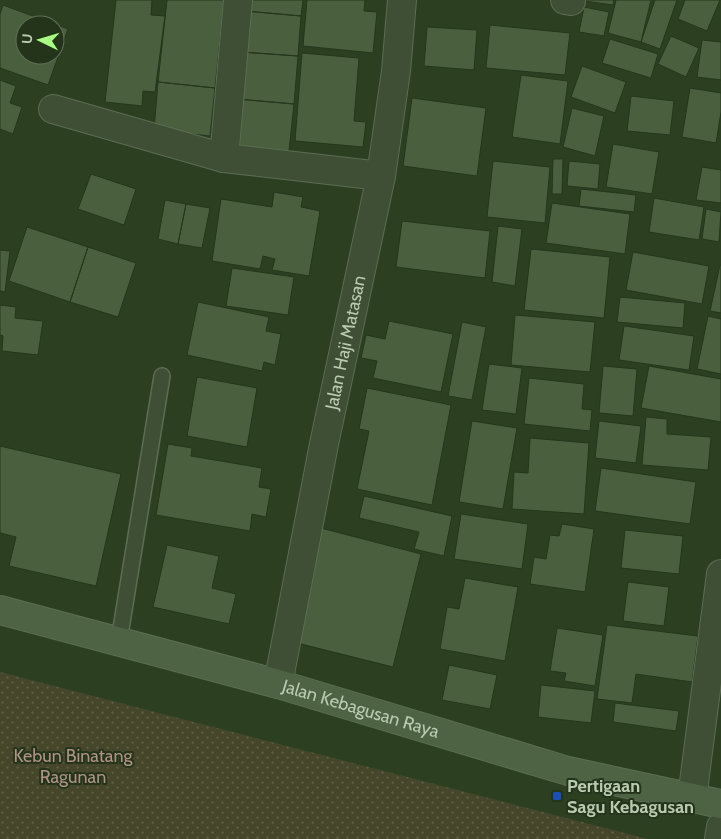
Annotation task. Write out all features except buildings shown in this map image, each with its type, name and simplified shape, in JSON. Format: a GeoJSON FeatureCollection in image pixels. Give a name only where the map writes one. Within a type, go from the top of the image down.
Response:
{"type":"FeatureCollection","features":[{"type":"Feature","properties":{"kind":"main road","name":"Jalan Kebagusan Raya"},"geometry":{"type":"LineString","coordinates":[[0,610],[278,684],[568,771],[721,804]]}},
{"type":"Feature","properties":{"kind":"street"},"geometry":{"type":"LineString","coordinates":[[224,158],[238,0]]}},
{"type":"Feature","properties":{"kind":"street","name":"Jalan Haji Matasan"},"geometry":{"type":"LineString","coordinates":[[278,684],[324,444],[381,176],[396,71],[402,0]]}},
{"type":"Feature","properties":{"kind":"street"},"geometry":{"type":"LineString","coordinates":[[53,109],[224,158],[381,176]]}},
{"type":"Feature","properties":{"kind":"street"},"geometry":{"type":"LineString","coordinates":[[692,798],[721,574]]}},
{"type":"Feature","properties":{"kind":"street"},"geometry":{"type":"LineString","coordinates":[[719,839],[721,827]]}},
{"type":"Feature","properties":{"kind":"lane"},"geometry":{"type":"LineString","coordinates":[[119,641],[162,376]]}},
{"type":"Feature","properties":{"kind":"green space","name":"Kebun Binatang Ragunan"},"geometry":{"type":"Polygon","coordinates":[[[0,672],[648,839],[0,839],[0,672]]]}},
{"type":"Feature","properties":{"kind":"place","name":"Pertigaan Sagu Kebagusan"},"geometry":{"type":"Point","coordinates":[557,796]}}]}
